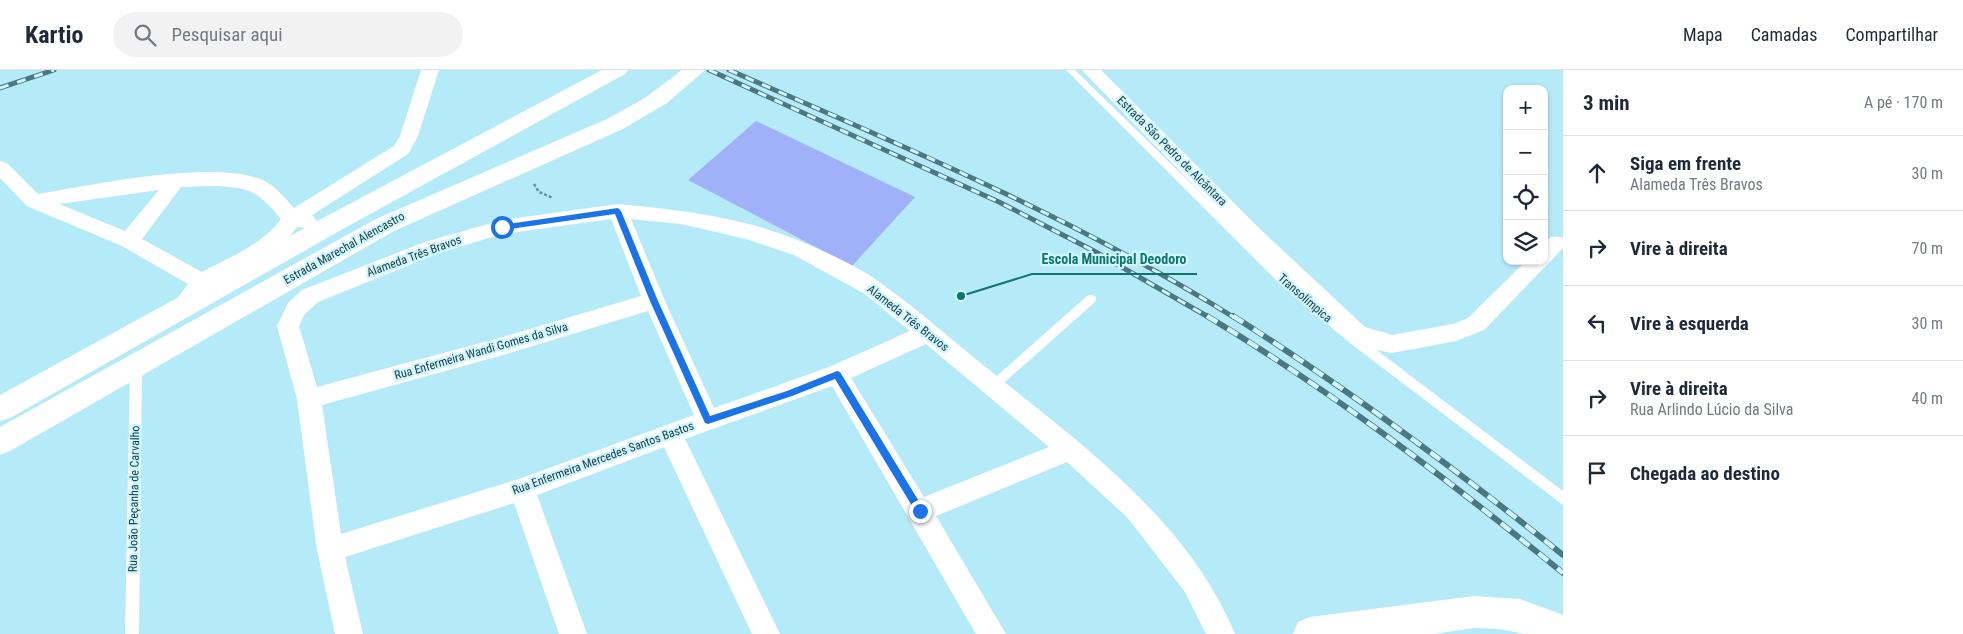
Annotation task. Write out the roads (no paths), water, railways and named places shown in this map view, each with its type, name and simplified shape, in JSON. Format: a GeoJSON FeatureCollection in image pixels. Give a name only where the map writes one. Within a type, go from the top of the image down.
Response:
{"type":"FeatureCollection","features":[{"type":"Feature","properties":{"kind":"main road","name":"Estrada Marechal Alencastro"},"geometry":{"type":"LineString","coordinates":[[0,442],[385,225],[424,205],[566,147],[633,114],[670,90],[695,70]]}},
{"type":"Feature","properties":{"kind":"main road","name":"Estrada Marechal Alencastro"},"geometry":{"type":"LineString","coordinates":[[0,409],[332,224],[614,72]]}},
{"type":"Feature","properties":{"kind":"main road"},"geometry":{"type":"LineString","coordinates":[[1310,634],[1474,612],[1498,612],[1530,617],[1563,632]]}},
{"type":"Feature","properties":{"kind":"street","name":"Estrada Marechal Alencastro"},"geometry":{"type":"LineString","coordinates":[[182,307],[202,282],[264,248],[279,237],[292,219],[401,150],[409,136],[430,70]]}},
{"type":"Feature","properties":{"kind":"street","name":"Estrada São Pedro de Alcântara"},"geometry":{"type":"LineString","coordinates":[[1091,70],[1252,233],[1357,333],[1372,340],[1392,344],[1456,332],[1476,324],[1535,265]]}},
{"type":"Feature","properties":{"kind":"street"},"geometry":{"type":"LineString","coordinates":[[0,167],[34,201],[129,241],[202,282]]}},
{"type":"Feature","properties":{"kind":"street"},"geometry":{"type":"LineString","coordinates":[[34,201],[175,182],[217,178],[240,179],[256,185],[271,195],[292,219],[332,224]]}},
{"type":"Feature","properties":{"kind":"street"},"geometry":{"type":"LineString","coordinates":[[129,241],[175,182]]}},
{"type":"Feature","properties":{"kind":"street"},"geometry":{"type":"LineString","coordinates":[[618,211],[654,301],[708,420]]}},
{"type":"Feature","properties":{"kind":"street","name":"Alameda Três Bravos"},"geometry":{"type":"LineString","coordinates":[[349,634],[330,550],[309,399],[288,326],[297,306],[310,296],[432,246],[493,230],[543,220],[618,211],[691,219],[749,232],[801,250],[873,288],[1070,450],[1136,509],[1195,583],[1220,634]]}},
{"type":"Feature","properties":{"kind":"street","name":"Rua Enfermeira Wandi Gomes da Silva"},"geometry":{"type":"LineString","coordinates":[[309,399],[503,346],[654,301]]}},
{"type":"Feature","properties":{"kind":"street","name":"Rua Enfermeira Mercedes Santos Bastos"},"geometry":{"type":"LineString","coordinates":[[330,550],[522,489],[708,420],[789,393],[837,374],[928,332]]}},
{"type":"Feature","properties":{"kind":"street"},"geometry":{"type":"LineString","coordinates":[[837,374],[992,634]]}},
{"type":"Feature","properties":{"kind":"street"},"geometry":{"type":"LineString","coordinates":[[671,435],[766,634]]}},
{"type":"Feature","properties":{"kind":"street"},"geometry":{"type":"LineString","coordinates":[[920,511],[1070,450]]}},
{"type":"Feature","properties":{"kind":"street"},"geometry":{"type":"LineString","coordinates":[[522,489],[573,634]]}},
{"type":"Feature","properties":{"kind":"lane","name":"Transolímpica"},"geometry":{"type":"LineString","coordinates":[[1070,70],[1287,284],[1313,307],[1504,450],[1563,499]]}},
{"type":"Feature","properties":{"kind":"lane"},"geometry":{"type":"LineString","coordinates":[[993,386],[1091,299]]}},
{"type":"Feature","properties":{"kind":"lane","name":"Rua João Peçanha de Carvalho"},"geometry":{"type":"LineString","coordinates":[[132,634],[136,365]]}},
{"type":"Feature","properties":{"kind":"railway"},"geometry":{"type":"LineString","coordinates":[[0,88],[54,70]]}},
{"type":"Feature","properties":{"kind":"railway"},"geometry":{"type":"LineString","coordinates":[[709,70],[999,202],[1094,251],[1210,318]]}},
{"type":"Feature","properties":{"kind":"railway"},"geometry":{"type":"LineString","coordinates":[[729,70],[858,126],[1050,215],[1113,248],[1235,318]]}},
{"type":"Feature","properties":{"kind":"railway"},"geometry":{"type":"LineString","coordinates":[[1207,316],[1300,375],[1390,438],[1563,573]]}},
{"type":"Feature","properties":{"kind":"railway"},"geometry":{"type":"LineString","coordinates":[[1233,316],[1360,401],[1483,492],[1563,555]]}},
{"type":"Feature","properties":{"kind":"place","name":"Escola Municipal Deodoro"},"geometry":{"type":"Point","coordinates":[961,296]}}]}
